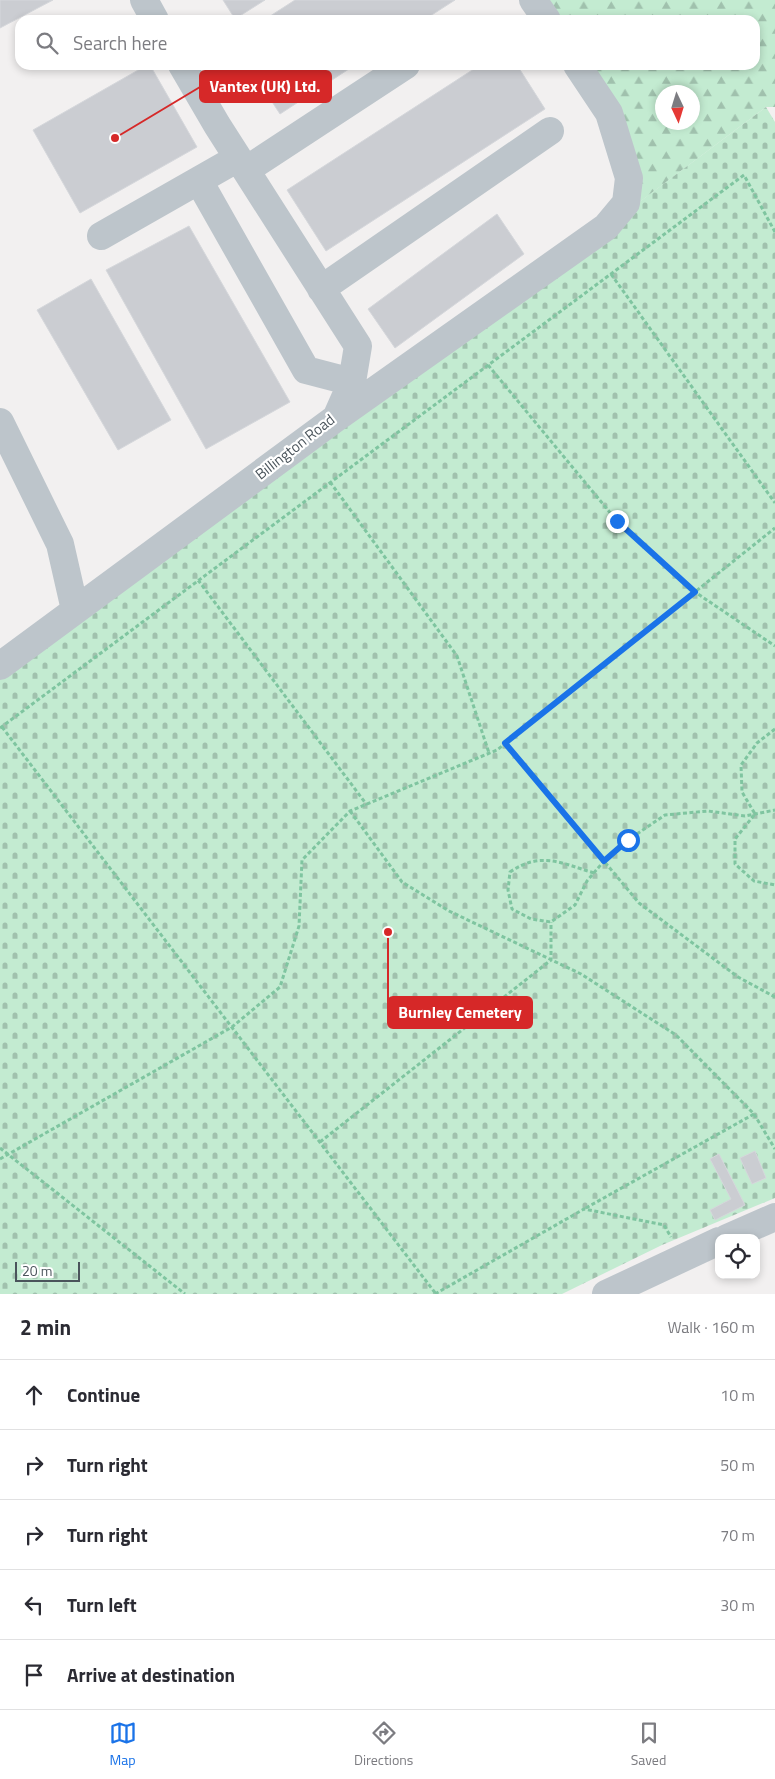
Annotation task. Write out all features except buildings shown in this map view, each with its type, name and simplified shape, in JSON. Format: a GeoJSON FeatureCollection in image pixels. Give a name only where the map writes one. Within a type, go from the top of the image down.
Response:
{"type":"FeatureCollection","features":[{"type":"Feature","properties":{"kind":"street"},"geometry":{"type":"LineString","coordinates":[[144,0],[152,15]]}},
{"type":"Feature","properties":{"kind":"street"},"geometry":{"type":"LineString","coordinates":[[533,0],[544,15]]}},
{"type":"Feature","properties":{"kind":"street","name":"Billington Road"},"geometry":{"type":"LineString","coordinates":[[0,666],[336,418],[352,382],[358,346],[242,164],[185,70]]}},
{"type":"Feature","properties":{"kind":"street"},"geometry":{"type":"LineString","coordinates":[[101,236],[198,181],[242,164],[398,70]]}},
{"type":"Feature","properties":{"kind":"street"},"geometry":{"type":"LineString","coordinates":[[336,418],[606,227],[626,203],[629,178],[609,113],[580,70]]}},
{"type":"Feature","properties":{"kind":"street"},"geometry":{"type":"LineString","coordinates":[[321,289],[550,131]]}},
{"type":"Feature","properties":{"kind":"street"},"geometry":{"type":"LineString","coordinates":[[198,181],[306,370],[352,382]]}},
{"type":"Feature","properties":{"kind":"street"},"geometry":{"type":"LineString","coordinates":[[0,422],[60,544],[75,610]]}},
{"type":"Feature","properties":{"kind":"street"},"geometry":{"type":"LineString","coordinates":[[736,1234],[775,1217]]}},
{"type":"Feature","properties":{"kind":"street"},"geometry":{"type":"LineString","coordinates":[[606,1294],[715,1243]]}},
{"type":"Feature","properties":{"kind":"path"},"geometry":{"type":"LineString","coordinates":[[754,1114],[436,1294],[1,727],[744,175],[775,232]]}},
{"type":"Feature","properties":{"kind":"path"},"geometry":{"type":"LineString","coordinates":[[611,274],[775,503]]}},
{"type":"Feature","properties":{"kind":"path"},"geometry":{"type":"LineString","coordinates":[[488,365],[617,521],[695,592],[775,646]]}},
{"type":"Feature","properties":{"kind":"path"},"geometry":{"type":"LineString","coordinates":[[330,482],[457,656],[489,753]]}},
{"type":"Feature","properties":{"kind":"path"},"geometry":{"type":"LineString","coordinates":[[0,1159],[232,1027],[280,987],[299,926],[302,860],[350,812],[489,753],[505,743],[775,528]]}},
{"type":"Feature","properties":{"kind":"path"},"geometry":{"type":"LineString","coordinates":[[198,580],[367,804]]}},
{"type":"Feature","properties":{"kind":"path"},"geometry":{"type":"LineString","coordinates":[[755,814],[742,792],[741,765],[756,742],[775,729]]}},
{"type":"Feature","properties":{"kind":"path"},"geometry":{"type":"LineString","coordinates":[[505,743],[639,903],[738,977],[775,997]]}},
{"type":"Feature","properties":{"kind":"path"},"geometry":{"type":"LineString","coordinates":[[594,873],[541,859],[523,864],[510,872],[508,890],[512,909],[531,919],[551,922],[575,905],[587,881],[594,873],[604,861],[628,840],[665,815],[708,811],[745,816],[775,810]]}},
{"type":"Feature","properties":{"kind":"path"},"geometry":{"type":"LineString","coordinates":[[350,812],[402,882],[450,910],[580,974],[676,1035],[754,1114],[775,1149]]}},
{"type":"Feature","properties":{"kind":"path"},"geometry":{"type":"LineString","coordinates":[[755,814],[734,839],[735,864],[754,881],[775,885]]}},
{"type":"Feature","properties":{"kind":"path"},"geometry":{"type":"LineString","coordinates":[[551,922],[551,960]]}},
{"type":"Feature","properties":{"kind":"path"},"geometry":{"type":"LineString","coordinates":[[320,1142],[551,960]]}},
{"type":"Feature","properties":{"kind":"path"},"geometry":{"type":"LineString","coordinates":[[0,1148],[185,1294]]}},
{"type":"Feature","properties":{"kind":"path"},"geometry":{"type":"LineString","coordinates":[[584,1209],[664,1225],[681,1258]]}},
{"type":"Feature","properties":{"kind":"green space"},"geometry":{"type":"Polygon","coordinates":[[[542,0],[775,0],[775,107],[766,107],[637,204],[592,70],[760,70],[760,15],[553,15],[542,0]]]}},
{"type":"Feature","properties":{"kind":"green space"},"geometry":{"type":"Polygon","coordinates":[[[766,107],[775,122],[775,1198],[662,1245],[562,1294],[0,1294],[0,666],[606,227],[766,107]]]}},
{"type":"Feature","properties":{"kind":"place","name":"Vantex (UK) Ltd."},"geometry":{"type":"Point","coordinates":[115,138]}},
{"type":"Feature","properties":{"kind":"place","name":"Burnley Cemetery"},"geometry":{"type":"Point","coordinates":[388,932]}},
{"type":"Feature","properties":{"kind":"route"},"geometry":{"type":"LineString","coordinates":[[617,521],[695,592],[505,743],[604,861],[628,840]]}}]}
